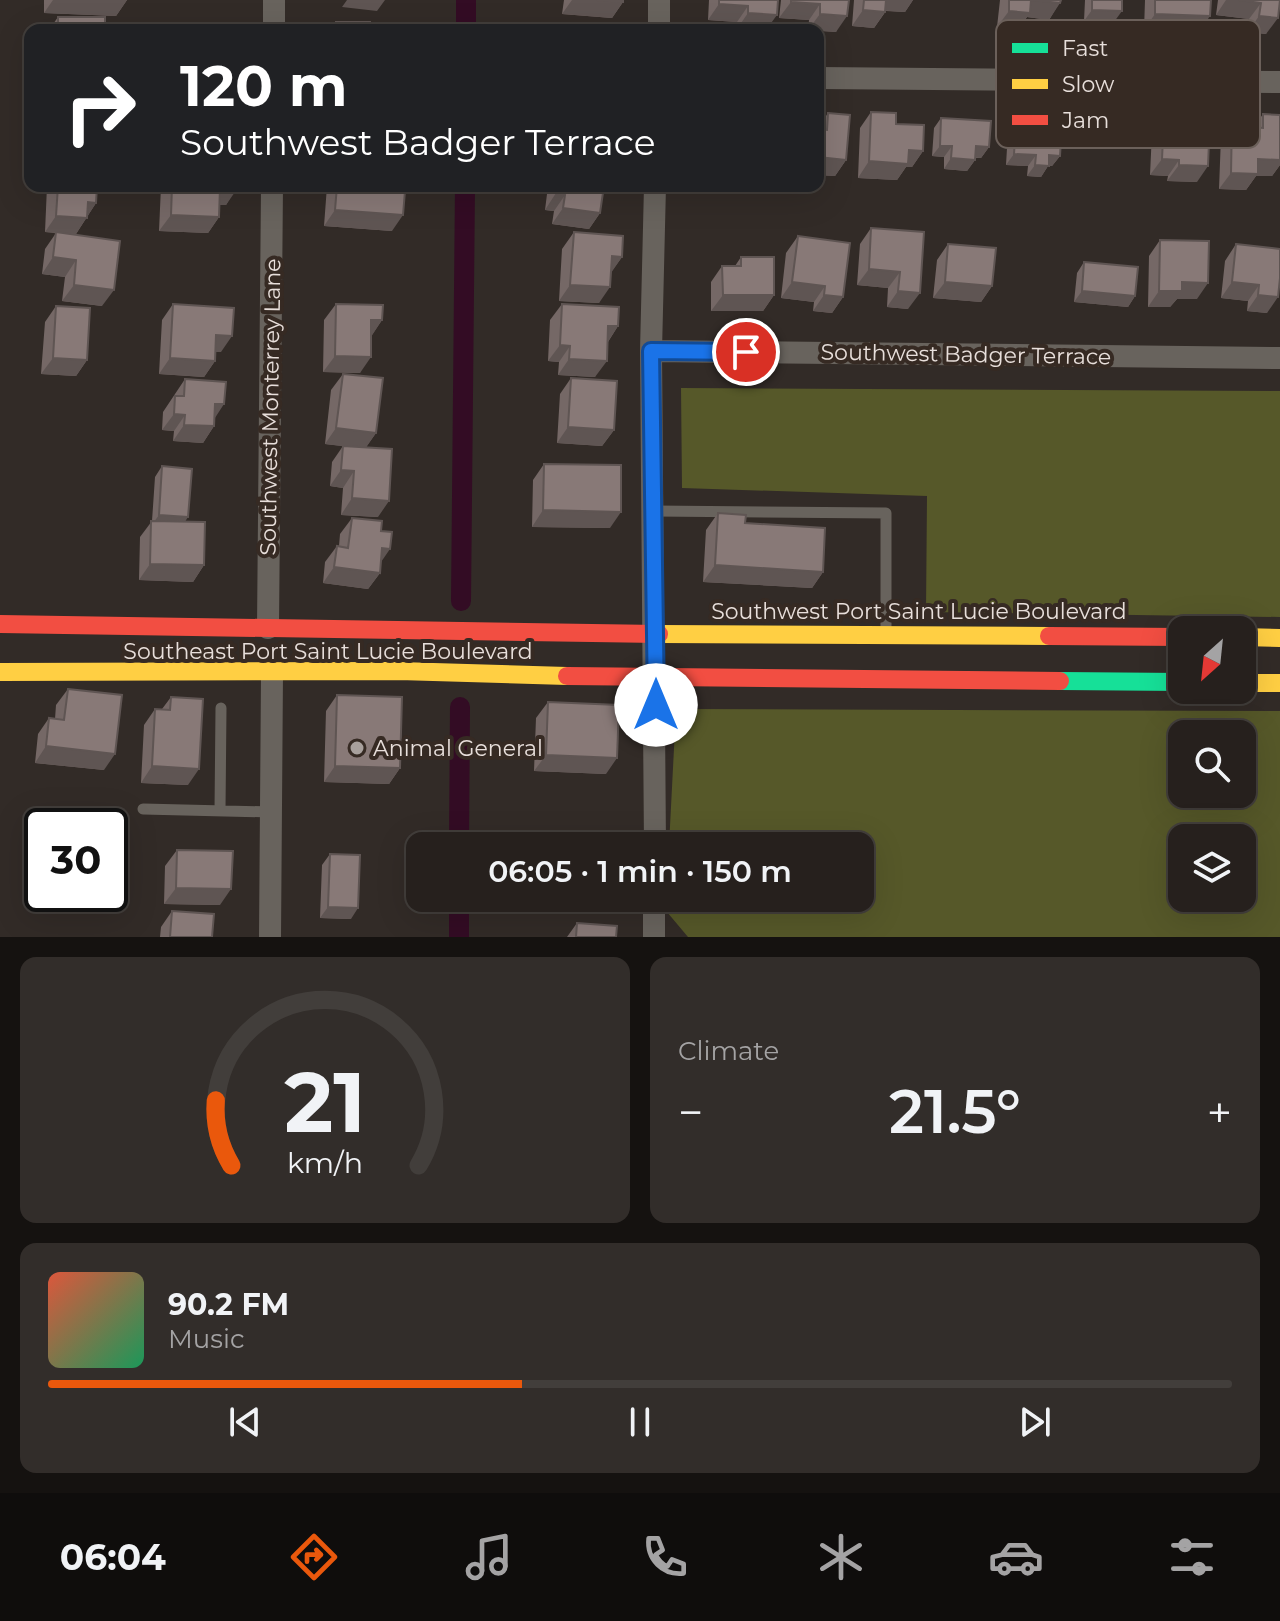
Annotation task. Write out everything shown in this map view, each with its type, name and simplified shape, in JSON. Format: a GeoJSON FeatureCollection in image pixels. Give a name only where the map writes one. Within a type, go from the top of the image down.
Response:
{"type":"FeatureCollection","features":[{"type":"Feature","properties":{"kind":"main road","name":"Southeast Port Saint Lucie Boulevard"},"geometry":{"type":"LineString","coordinates":[[0,624],[655,633]]}},
{"type":"Feature","properties":{"kind":"main road","name":"Southwest Port Saint Lucie Boulevard"},"geometry":{"type":"LineString","coordinates":[[655,633],[1168,637]]}},
{"type":"Feature","properties":{"kind":"main road"},"geometry":{"type":"LineString","coordinates":[[1256,637],[1280,638]]}},
{"type":"Feature","properties":{"kind":"main road","name":"Southeast Port Saint Lucie Boulevard"},"geometry":{"type":"LineString","coordinates":[[0,672],[272,674],[399,671],[656,677]]}},
{"type":"Feature","properties":{"kind":"main road"},"geometry":{"type":"LineString","coordinates":[[656,677],[1168,682]]}},
{"type":"Feature","properties":{"kind":"main road"},"geometry":{"type":"LineString","coordinates":[[1256,683],[1280,683]]}},
{"type":"Feature","properties":{"kind":"street"},"geometry":{"type":"LineString","coordinates":[[274,0],[274,24]]}},
{"type":"Feature","properties":{"kind":"street"},"geometry":{"type":"LineString","coordinates":[[659,0],[659,24]]}},
{"type":"Feature","properties":{"kind":"street"},"geometry":{"type":"LineString","coordinates":[[824,78],[996,80]]}},
{"type":"Feature","properties":{"kind":"street"},"geometry":{"type":"LineString","coordinates":[[1260,82],[1280,82]]}},
{"type":"Feature","properties":{"kind":"street","name":"Southwest Monterrey Lane"},"geometry":{"type":"LineString","coordinates":[[268,628],[272,192]]}},
{"type":"Feature","properties":{"kind":"street"},"geometry":{"type":"LineString","coordinates":[[655,192],[651,351],[655,832]]}},
{"type":"Feature","properties":{"kind":"street","name":"Southwest Badger Terrace"},"geometry":{"type":"LineString","coordinates":[[651,351],[1280,358]]}},
{"type":"Feature","properties":{"kind":"street"},"geometry":{"type":"LineString","coordinates":[[270,937],[272,674]]}},
{"type":"Feature","properties":{"kind":"street"},"geometry":{"type":"LineString","coordinates":[[654,912],[654,937]]}},
{"type":"Feature","properties":{"kind":"lane"},"geometry":{"type":"LineString","coordinates":[[654,511],[886,513],[886,635]]}},
{"type":"Feature","properties":{"kind":"lane"},"geometry":{"type":"LineString","coordinates":[[220,811],[221,708]]}},
{"type":"Feature","properties":{"kind":"lane"},"geometry":{"type":"LineString","coordinates":[[143,809],[271,812]]}},
{"type":"Feature","properties":{"kind":"green space"},"geometry":{"type":"Polygon","coordinates":[[[681,388],[1280,391],[1280,617],[926,612],[927,496],[682,488],[681,388]]]}},
{"type":"Feature","properties":{"kind":"green space"},"geometry":{"type":"Polygon","coordinates":[[[676,709],[1280,711],[1280,937],[688,937],[667,912],[874,912],[874,832],[670,832],[676,709]]]}},
{"type":"Feature","properties":{"kind":"building"},"geometry":{"type":"Polygon","coordinates":[[[719,0],[778,0],[777,15],[748,13],[748,6],[719,4],[719,0]]]}},
{"type":"Feature","properties":{"kind":"building"},"geometry":{"type":"Polygon","coordinates":[[[791,0],[849,0],[847,16],[820,14],[820,4],[791,0]]]}},
{"type":"Feature","properties":{"kind":"building"},"geometry":{"type":"Polygon","coordinates":[[[864,0],[886,0],[885,12],[863,10],[864,0]]]}},
{"type":"Feature","properties":{"kind":"building"},"geometry":{"type":"Polygon","coordinates":[[[1009,0],[1031,0],[1030,13],[1009,11],[1009,0]]]}},
{"type":"Feature","properties":{"kind":"building"},"geometry":{"type":"Polygon","coordinates":[[[1031,0],[1061,0],[1060,3],[1031,0]]]}},
{"type":"Feature","properties":{"kind":"building"},"geometry":{"type":"Polygon","coordinates":[[[1092,0],[1122,0],[1122,11],[1092,10],[1092,0]]]}},
{"type":"Feature","properties":{"kind":"building"},"geometry":{"type":"Polygon","coordinates":[[[1155,0],[1211,0],[1210,16],[1155,14],[1155,0]]]}},
{"type":"Feature","properties":{"kind":"building"},"geometry":{"type":"Polygon","coordinates":[[[1239,0],[1280,0],[1278,18],[1259,16],[1261,3],[1239,0]]]}},
{"type":"Feature","properties":{"kind":"building"},"geometry":{"type":"Polygon","coordinates":[[[58,17],[105,17],[105,24],[58,24],[58,17]]]}},
{"type":"Feature","properties":{"kind":"building"},"geometry":{"type":"Polygon","coordinates":[[[336,22],[370,22],[370,24],[336,22]]]}},
{"type":"Feature","properties":{"kind":"building"},"geometry":{"type":"Polygon","coordinates":[[[871,112],[896,113],[896,124],[924,125],[923,151],[909,150],[908,164],[869,161],[871,112]]]}},
{"type":"Feature","properties":{"kind":"building"},"geometry":{"type":"Polygon","coordinates":[[[828,113],[850,115],[846,160],[824,158],[824,130],[827,130],[828,113]]]}},
{"type":"Feature","properties":{"kind":"building"},"geometry":{"type":"Polygon","coordinates":[[[1263,114],[1280,115],[1280,160],[1258,159],[1258,174],[1231,173],[1231,148],[1260,148],[1260,128],[1263,128],[1263,114]]]}},
{"type":"Feature","properties":{"kind":"building"},"geometry":{"type":"Polygon","coordinates":[[[941,118],[991,121],[989,147],[976,146],[975,160],[951,158],[952,146],[940,146],[941,118]]]}},
{"type":"Feature","properties":{"kind":"building"},"geometry":{"type":"Polygon","coordinates":[[[1014,148],[1060,148],[1060,156],[1049,155],[1049,166],[1035,165],[1036,155],[1014,154],[1014,148]]]}},
{"type":"Feature","properties":{"kind":"building"},"geometry":{"type":"Polygon","coordinates":[[[1163,148],[1209,148],[1208,166],[1179,165],[1179,160],[1162,159],[1163,148]]]}},
{"type":"Feature","properties":{"kind":"building"},"geometry":{"type":"Polygon","coordinates":[[[58,192],[97,192],[96,203],[88,202],[87,218],[56,216],[58,192]]]}},
{"type":"Feature","properties":{"kind":"building"},"geometry":{"type":"Polygon","coordinates":[[[172,192],[220,192],[219,217],[171,215],[172,192]]]}},
{"type":"Feature","properties":{"kind":"building"},"geometry":{"type":"Polygon","coordinates":[[[336,192],[405,192],[403,215],[335,210],[336,192]]]}},
{"type":"Feature","properties":{"kind":"building"},"geometry":{"type":"Polygon","coordinates":[[[603,192],[600,213],[563,208],[565,195],[556,193],[603,192]]]}},
{"type":"Feature","properties":{"kind":"building"},"geometry":{"type":"Polygon","coordinates":[[[871,228],[924,232],[920,293],[898,291],[900,272],[869,269],[871,228]]]}},
{"type":"Feature","properties":{"kind":"building"},"geometry":{"type":"Polygon","coordinates":[[[56,232],[120,241],[114,290],[74,285],[76,260],[53,257],[56,232]]]}},
{"type":"Feature","properties":{"kind":"building"},"geometry":{"type":"Polygon","coordinates":[[[574,232],[623,236],[622,257],[612,256],[610,287],[570,285],[574,232]]]}},
{"type":"Feature","properties":{"kind":"building"},"geometry":{"type":"Polygon","coordinates":[[[798,236],[850,243],[843,297],[824,295],[825,286],[792,282],[798,236]]]}},
{"type":"Feature","properties":{"kind":"building"},"geometry":{"type":"Polygon","coordinates":[[[1160,240],[1209,241],[1208,283],[1182,282],[1182,291],[1159,291],[1160,240]]]}},
{"type":"Feature","properties":{"kind":"building"},"geometry":{"type":"Polygon","coordinates":[[[948,244],[996,248],[992,286],[945,282],[948,244]]]}},
{"type":"Feature","properties":{"kind":"building"},"geometry":{"type":"Polygon","coordinates":[[[1236,244],[1280,249],[1278,297],[1258,295],[1259,285],[1232,282],[1236,244]]]}},
{"type":"Feature","properties":{"kind":"building"},"geometry":{"type":"Polygon","coordinates":[[[741,257],[774,257],[774,295],[723,295],[722,266],[741,266],[741,257]]]}},
{"type":"Feature","properties":{"kind":"building"},"geometry":{"type":"Polygon","coordinates":[[[1084,262],[1138,267],[1135,296],[1082,291],[1084,262]]]}},
{"type":"Feature","properties":{"kind":"building"},"geometry":{"type":"Polygon","coordinates":[[[173,304],[234,308],[232,336],[216,335],[215,361],[170,358],[173,304]]]}},
{"type":"Feature","properties":{"kind":"building"},"geometry":{"type":"Polygon","coordinates":[[[336,304],[383,305],[382,320],[371,320],[371,357],[335,356],[336,304]]]}},
{"type":"Feature","properties":{"kind":"building"},"geometry":{"type":"Polygon","coordinates":[[[562,304],[619,307],[618,326],[608,326],[607,361],[569,359],[570,346],[560,345],[562,304]]]}},
{"type":"Feature","properties":{"kind":"building"},"geometry":{"type":"Polygon","coordinates":[[[56,306],[90,308],[87,360],[53,358],[56,306]]]}},
{"type":"Feature","properties":{"kind":"building"},"geometry":{"type":"Polygon","coordinates":[[[343,374],[383,378],[376,433],[336,428],[343,374]]]}},
{"type":"Feature","properties":{"kind":"building"},"geometry":{"type":"Polygon","coordinates":[[[571,378],[617,381],[614,430],[568,427],[571,378]]]}},
{"type":"Feature","properties":{"kind":"building"},"geometry":{"type":"Polygon","coordinates":[[[185,379],[226,382],[224,404],[215,404],[214,426],[184,425],[185,415],[174,414],[175,396],[184,396],[185,379]]]}},
{"type":"Feature","properties":{"kind":"building"},"geometry":{"type":"Polygon","coordinates":[[[343,446],[392,449],[389,501],[352,498],[354,471],[341,470],[343,446]]]}},
{"type":"Feature","properties":{"kind":"building"},"geometry":{"type":"Polygon","coordinates":[[[544,464],[621,465],[621,512],[543,510],[544,464]]]}},
{"type":"Feature","properties":{"kind":"building"},"geometry":{"type":"Polygon","coordinates":[[[162,466],[192,469],[188,517],[159,515],[162,466]]]}},
{"type":"Feature","properties":{"kind":"building"},"geometry":{"type":"Polygon","coordinates":[[[718,513],[746,515],[745,523],[825,528],[823,572],[715,565],[718,513]]]}},
{"type":"Feature","properties":{"kind":"building"},"geometry":{"type":"Polygon","coordinates":[[[352,518],[382,521],[381,531],[392,532],[390,549],[382,548],[380,573],[334,567],[337,546],[348,548],[352,518]]]}},
{"type":"Feature","properties":{"kind":"building"},"geometry":{"type":"Polygon","coordinates":[[[151,521],[205,522],[204,565],[150,564],[151,521]]]}},
{"type":"Feature","properties":{"kind":"building"},"geometry":{"type":"Polygon","coordinates":[[[68,689],[122,695],[115,754],[46,746],[49,718],[64,720],[68,689]]]}},
{"type":"Feature","properties":{"kind":"building","name":"Animal General"},"geometry":{"type":"Polygon","coordinates":[[[337,695],[402,697],[400,768],[335,766],[337,695]]]}},
{"type":"Feature","properties":{"kind":"building"},"geometry":{"type":"Polygon","coordinates":[[[171,697],[203,699],[199,769],[152,766],[155,709],[170,710],[171,697]]]}},
{"type":"Feature","properties":{"kind":"building"},"geometry":{"type":"Polygon","coordinates":[[[548,702],[619,705],[617,758],[546,755],[548,702]]]}},
{"type":"Feature","properties":{"kind":"building"},"geometry":{"type":"Polygon","coordinates":[[[177,850],[233,851],[231,889],[176,888],[177,850]]]}},
{"type":"Feature","properties":{"kind":"building"},"geometry":{"type":"Polygon","coordinates":[[[330,854],[360,855],[358,908],[328,907],[330,854]]]}},
{"type":"Feature","properties":{"kind":"building"},"geometry":{"type":"Polygon","coordinates":[[[172,911],[214,914],[212,937],[170,937],[172,911]]]}},
{"type":"Feature","properties":{"kind":"building"},"geometry":{"type":"Polygon","coordinates":[[[577,923],[617,926],[616,937],[576,937],[577,923]]]}},
{"type":"Feature","properties":{"kind":"waterway"},"geometry":{"type":"LineString","coordinates":[[466,0],[466,24]]}},
{"type":"Feature","properties":{"kind":"waterway"},"geometry":{"type":"LineString","coordinates":[[461,601],[465,192]]}},
{"type":"Feature","properties":{"kind":"waterway"},"geometry":{"type":"LineString","coordinates":[[459,832],[460,707]]}},
{"type":"Feature","properties":{"kind":"waterway"},"geometry":{"type":"LineString","coordinates":[[459,912],[459,937]]}},
{"type":"Feature","properties":{"kind":"traffic: fast"},"geometry":{"type":"LineString","coordinates":[[1060,681],[1168,682]]}},
{"type":"Feature","properties":{"kind":"traffic: slow"},"geometry":{"type":"LineString","coordinates":[[659,634],[1049,636]]}},
{"type":"Feature","properties":{"kind":"traffic: slow"},"geometry":{"type":"LineString","coordinates":[[1256,637],[1280,638]]}},
{"type":"Feature","properties":{"kind":"traffic: slow"},"geometry":{"type":"LineString","coordinates":[[0,672],[399,671],[567,676]]}},
{"type":"Feature","properties":{"kind":"traffic: slow"},"geometry":{"type":"LineString","coordinates":[[1256,683],[1280,683]]}},
{"type":"Feature","properties":{"kind":"traffic: jam"},"geometry":{"type":"LineString","coordinates":[[0,624],[659,634]]}},
{"type":"Feature","properties":{"kind":"traffic: jam"},"geometry":{"type":"LineString","coordinates":[[1049,636],[1168,637]]}},
{"type":"Feature","properties":{"kind":"traffic: jam"},"geometry":{"type":"LineString","coordinates":[[567,676],[1060,681]]}},
{"type":"Feature","properties":{"kind":"place","name":"Animal General"},"geometry":{"type":"Point","coordinates":[357,748]}},
{"type":"Feature","properties":{"kind":"route"},"geometry":{"type":"LineString","coordinates":[[656,705],[651,351],[746,352]]}}]}
